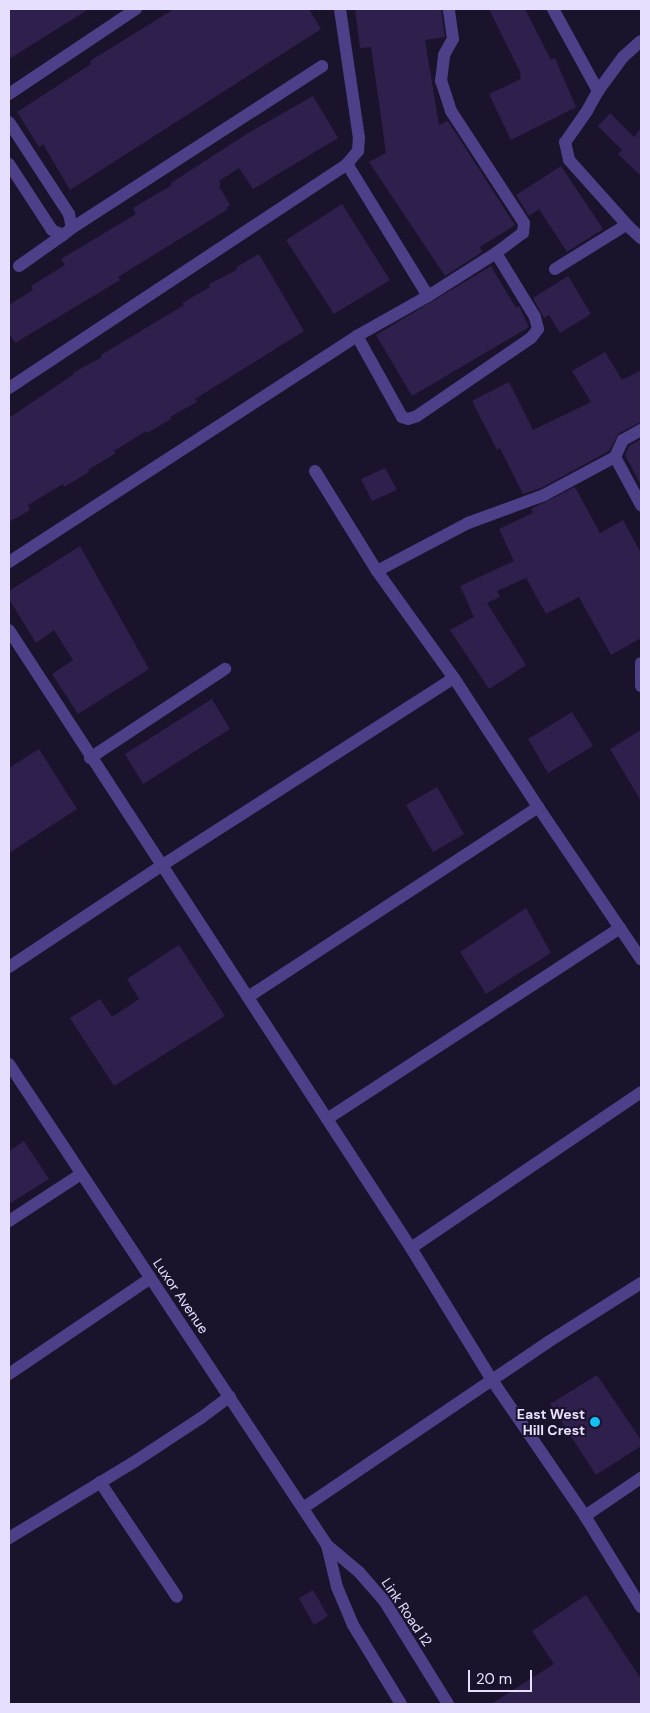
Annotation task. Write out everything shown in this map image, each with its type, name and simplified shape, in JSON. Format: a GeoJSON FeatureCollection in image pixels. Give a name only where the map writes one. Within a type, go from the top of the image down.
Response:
{"type":"FeatureCollection","features":[{"type":"Feature","properties":{"kind":"street"},"geometry":{"type":"LineString","coordinates":[[9,94],[136,9]]}},
{"type":"Feature","properties":{"kind":"street"},"geometry":{"type":"LineString","coordinates":[[9,388],[347,164],[358,151],[359,138],[340,9]]}},
{"type":"Feature","properties":{"kind":"street"},"geometry":{"type":"LineString","coordinates":[[9,562],[357,336],[428,296],[496,254],[523,233],[524,224],[452,111],[441,81],[444,55],[453,39],[449,9]]}},
{"type":"Feature","properties":{"kind":"street"},"geometry":{"type":"LineString","coordinates":[[553,9],[598,91]]}},
{"type":"Feature","properties":{"kind":"street"},"geometry":{"type":"LineString","coordinates":[[641,41],[623,57],[564,142],[569,160],[626,225],[641,238]]}},
{"type":"Feature","properties":{"kind":"street"},"geometry":{"type":"LineString","coordinates":[[19,266],[67,231],[322,66]]}},
{"type":"Feature","properties":{"kind":"street"},"geometry":{"type":"LineString","coordinates":[[9,122],[69,214],[67,231]]}},
{"type":"Feature","properties":{"kind":"street"},"geometry":{"type":"LineString","coordinates":[[9,164],[52,230],[67,231]]}},
{"type":"Feature","properties":{"kind":"street"},"geometry":{"type":"LineString","coordinates":[[347,164],[428,296]]}},
{"type":"Feature","properties":{"kind":"street"},"geometry":{"type":"LineString","coordinates":[[555,269],[626,225]]}},
{"type":"Feature","properties":{"kind":"street"},"geometry":{"type":"LineString","coordinates":[[357,336],[402,417],[408,419],[417,416],[531,338],[538,329],[535,317],[496,254]]}},
{"type":"Feature","properties":{"kind":"street"},"geometry":{"type":"LineString","coordinates":[[377,571],[468,523],[544,495],[614,457],[622,440],[641,430]]}},
{"type":"Feature","properties":{"kind":"street"},"geometry":{"type":"LineString","coordinates":[[614,457],[641,505]]}},
{"type":"Feature","properties":{"kind":"street"},"geometry":{"type":"LineString","coordinates":[[315,471],[377,571],[454,678],[538,808],[641,959]]}},
{"type":"Feature","properties":{"kind":"street"},"geometry":{"type":"LineString","coordinates":[[9,630],[90,758],[411,1248],[492,1380],[585,1516],[641,1607]]}},
{"type":"Feature","properties":{"kind":"street"},"geometry":{"type":"LineString","coordinates":[[641,664],[641,686]]}},
{"type":"Feature","properties":{"kind":"street"},"geometry":{"type":"LineString","coordinates":[[90,758],[225,669]]}},
{"type":"Feature","properties":{"kind":"street"},"geometry":{"type":"LineString","coordinates":[[9,967],[161,866],[454,678]]}},
{"type":"Feature","properties":{"kind":"street"},"geometry":{"type":"LineString","coordinates":[[248,997],[538,808]]}},
{"type":"Feature","properties":{"kind":"street"},"geometry":{"type":"LineString","coordinates":[[326,1119],[620,928]]}},
{"type":"Feature","properties":{"kind":"street","name":"Luxor Avenue"},"geometry":{"type":"LineString","coordinates":[[9,1064],[327,1545]]}},
{"type":"Feature","properties":{"kind":"street"},"geometry":{"type":"LineString","coordinates":[[411,1248],[641,1092]]}},
{"type":"Feature","properties":{"kind":"street"},"geometry":{"type":"LineString","coordinates":[[9,1221],[81,1174]]}},
{"type":"Feature","properties":{"kind":"street"},"geometry":{"type":"LineString","coordinates":[[9,1374],[152,1278]]}},
{"type":"Feature","properties":{"kind":"street"},"geometry":{"type":"LineString","coordinates":[[303,1508],[492,1380],[641,1283]]}},
{"type":"Feature","properties":{"kind":"street"},"geometry":{"type":"LineString","coordinates":[[9,1538],[201,1418],[230,1396]]}},
{"type":"Feature","properties":{"kind":"street"},"geometry":{"type":"LineString","coordinates":[[585,1516],[641,1478]]}},
{"type":"Feature","properties":{"kind":"street"},"geometry":{"type":"LineString","coordinates":[[100,1482],[178,1597]]}},
{"type":"Feature","properties":{"kind":"street"},"geometry":{"type":"LineString","coordinates":[[327,1545],[337,1587],[353,1625],[401,1704]]}},
{"type":"Feature","properties":{"kind":"street","name":"Link Road 12"},"geometry":{"type":"LineString","coordinates":[[327,1545],[359,1572],[385,1602],[448,1704]]}},
{"type":"Feature","properties":{"kind":"building"},"geometry":{"type":"Polygon","coordinates":[[[9,9],[89,9],[9,59],[9,9]]]}},
{"type":"Feature","properties":{"kind":"building"},"geometry":{"type":"Polygon","coordinates":[[[174,9],[309,9],[321,29],[70,190],[43,144],[39,147],[17,112],[91,64],[90,61],[174,9]]]}},
{"type":"Feature","properties":{"kind":"building"},"geometry":{"type":"Polygon","coordinates":[[[355,9],[441,9],[445,37],[425,40],[439,125],[448,121],[515,225],[480,247],[482,252],[445,276],[369,162],[386,153],[371,47],[360,48],[355,9]]]}},
{"type":"Feature","properties":{"kind":"building"},"geometry":{"type":"Polygon","coordinates":[[[489,9],[525,9],[551,60],[555,58],[576,107],[511,140],[489,94],[521,79],[519,75],[521,74],[489,9]]]}},
{"type":"Feature","properties":{"kind":"building"},"geometry":{"type":"Polygon","coordinates":[[[313,96],[338,138],[253,189],[239,168],[219,181],[221,185],[219,186],[230,205],[227,207],[228,209],[118,277],[120,280],[15,343],[9,333],[9,305],[33,290],[31,286],[65,265],[61,259],[136,214],[133,208],[172,185],[171,183],[245,135],[313,96]]]}},
{"type":"Feature","properties":{"kind":"building"},"geometry":{"type":"Polygon","coordinates":[[[610,113],[634,137],[641,128],[641,176],[618,154],[622,150],[598,126],[610,113]]]}},
{"type":"Feature","properties":{"kind":"building"},"geometry":{"type":"Polygon","coordinates":[[[561,166],[603,229],[567,252],[539,209],[529,216],[516,195],[561,166]]]}},
{"type":"Feature","properties":{"kind":"building"},"geometry":{"type":"Polygon","coordinates":[[[342,204],[390,280],[334,314],[286,240],[342,204]]]}},
{"type":"Feature","properties":{"kind":"building"},"geometry":{"type":"Polygon","coordinates":[[[259,254],[304,331],[195,399],[197,402],[170,417],[171,419],[147,433],[146,431],[114,451],[116,453],[88,470],[89,472],[64,487],[63,484],[28,505],[30,510],[9,522],[9,418],[73,373],[102,357],[101,355],[184,305],[182,303],[210,287],[209,284],[237,270],[236,267],[259,254]]]}},
{"type":"Feature","properties":{"kind":"building"},"geometry":{"type":"Polygon","coordinates":[[[491,266],[516,308],[519,306],[529,327],[412,396],[376,335],[491,266]]]}},
{"type":"Feature","properties":{"kind":"building"},"geometry":{"type":"Polygon","coordinates":[[[568,276],[591,314],[560,333],[549,315],[544,318],[533,298],[568,276]]]}},
{"type":"Feature","properties":{"kind":"building"},"geometry":{"type":"Polygon","coordinates":[[[605,352],[622,380],[641,370],[641,422],[619,433],[609,451],[541,488],[523,494],[500,448],[497,450],[472,401],[509,382],[533,430],[591,402],[572,371],[605,352]]]}},
{"type":"Feature","properties":{"kind":"building"},"geometry":{"type":"Polygon","coordinates":[[[641,439],[641,485],[625,455],[629,446],[641,439]]]}},
{"type":"Feature","properties":{"kind":"building"},"geometry":{"type":"Polygon","coordinates":[[[385,468],[397,490],[372,501],[361,479],[385,468]]]}},
{"type":"Feature","properties":{"kind":"building"},"geometry":{"type":"Polygon","coordinates":[[[575,487],[600,533],[623,520],[641,553],[641,638],[611,655],[579,597],[546,614],[526,578],[497,591],[500,597],[487,603],[526,665],[489,689],[450,630],[474,617],[460,586],[514,561],[499,529],[533,513],[531,509],[575,487]]]}},
{"type":"Feature","properties":{"kind":"building"},"geometry":{"type":"Polygon","coordinates":[[[80,546],[149,669],[78,714],[52,674],[73,660],[54,630],[36,643],[9,599],[9,591],[80,546]]]}},
{"type":"Feature","properties":{"kind":"building"},"geometry":{"type":"Polygon","coordinates":[[[212,699],[230,729],[143,784],[125,754],[212,699]]]}},
{"type":"Feature","properties":{"kind":"building"},"geometry":{"type":"Polygon","coordinates":[[[572,712],[593,746],[548,773],[528,739],[572,712]]]}},
{"type":"Feature","properties":{"kind":"building"},"geometry":{"type":"Polygon","coordinates":[[[641,730],[641,801],[610,749],[641,730]]]}},
{"type":"Feature","properties":{"kind":"building"},"geometry":{"type":"Polygon","coordinates":[[[39,749],[77,809],[9,853],[9,768],[39,749]]]}},
{"type":"Feature","properties":{"kind":"building"},"geometry":{"type":"Polygon","coordinates":[[[437,787],[464,834],[433,852],[406,805],[437,787]]]}},
{"type":"Feature","properties":{"kind":"building"},"geometry":{"type":"Polygon","coordinates":[[[526,908],[551,953],[486,994],[460,952],[526,908]]]}},
{"type":"Feature","properties":{"kind":"building"},"geometry":{"type":"Polygon","coordinates":[[[179,945],[225,1016],[114,1086],[70,1018],[100,999],[112,1017],[139,999],[127,979],[179,945]]]}},
{"type":"Feature","properties":{"kind":"building"},"geometry":{"type":"Polygon","coordinates":[[[24,1141],[49,1179],[9,1204],[9,1151],[24,1141]]]}},
{"type":"Feature","properties":{"kind":"building","name":"East West Hill Crest"},"geometry":{"type":"Polygon","coordinates":[[[597,1375],[641,1440],[641,1446],[596,1475],[550,1404],[597,1375]]]}},
{"type":"Feature","properties":{"kind":"building"},"geometry":{"type":"Polygon","coordinates":[[[313,1590],[328,1616],[314,1625],[299,1598],[313,1590]]]}},
{"type":"Feature","properties":{"kind":"building"},"geometry":{"type":"Polygon","coordinates":[[[586,1595],[641,1679],[641,1704],[491,1704],[554,1664],[532,1631],[586,1595]]]}},
{"type":"Feature","properties":{"kind":"place","name":"East West Hill Crest"},"geometry":{"type":"Point","coordinates":[595,1422]}}]}
